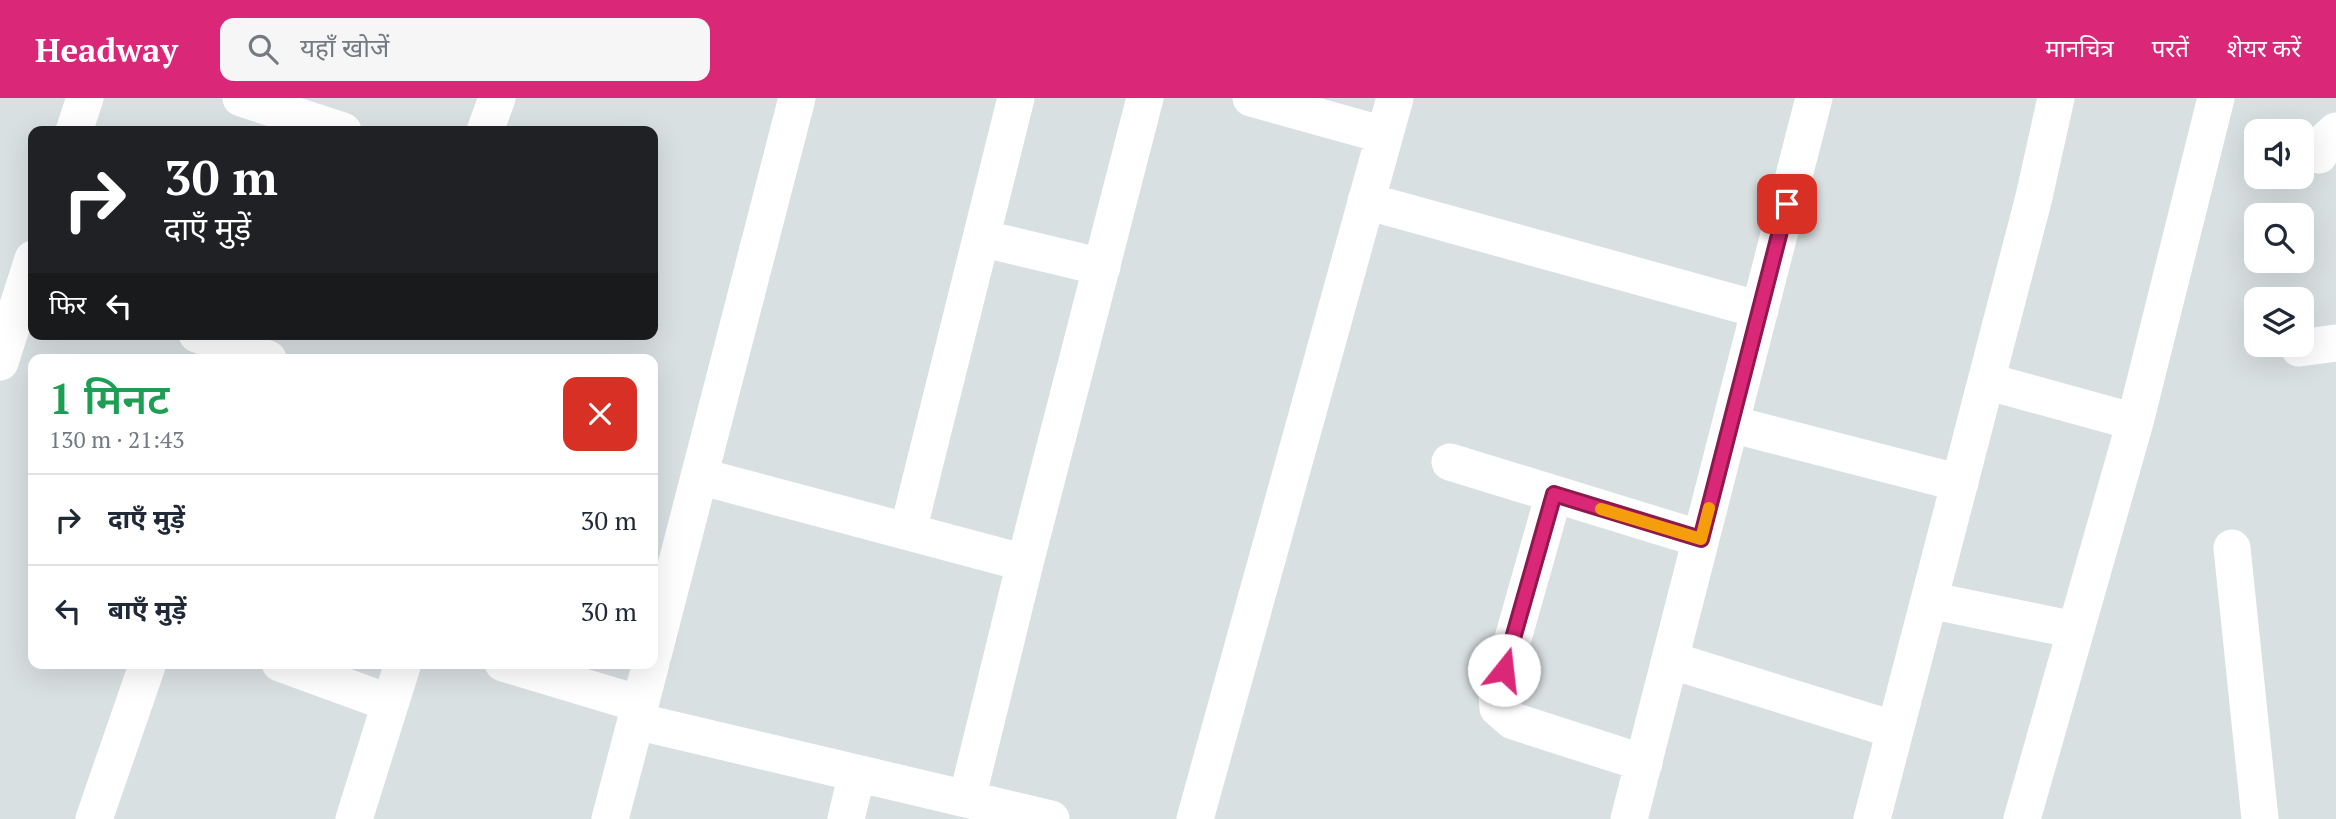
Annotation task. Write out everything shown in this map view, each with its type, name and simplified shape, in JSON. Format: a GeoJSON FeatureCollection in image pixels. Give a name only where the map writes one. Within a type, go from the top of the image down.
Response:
{"type":"FeatureCollection","features":[{"type":"Feature","properties":{"kind":"street"},"geometry":{"type":"LineString","coordinates":[[76,126],[85,98]]}},
{"type":"Feature","properties":{"kind":"street"},"geometry":{"type":"LineString","coordinates":[[241,98],[327,126]]}},
{"type":"Feature","properties":{"kind":"street"},"geometry":{"type":"LineString","coordinates":[[487,126],[497,98]]}},
{"type":"Feature","properties":{"kind":"street"},"geometry":{"type":"LineString","coordinates":[[658,636],[797,98]]}},
{"type":"Feature","properties":{"kind":"street"},"geometry":{"type":"LineString","coordinates":[[908,531],[1016,98]]}},
{"type":"Feature","properties":{"kind":"street"},"geometry":{"type":"LineString","coordinates":[[967,799],[1145,98]]}},
{"type":"Feature","properties":{"kind":"street"},"geometry":{"type":"LineString","coordinates":[[1251,98],[1384,135]]}},
{"type":"Feature","properties":{"kind":"street"},"geometry":{"type":"LineString","coordinates":[[1195,819],[1395,98]]}},
{"type":"Feature","properties":{"kind":"street"},"geometry":{"type":"LineString","coordinates":[[1629,819],[1814,98]]}},
{"type":"Feature","properties":{"kind":"street"},"geometry":{"type":"LineString","coordinates":[[1872,819],[2034,197],[2056,98]]}},
{"type":"Feature","properties":{"kind":"street"},"geometry":{"type":"LineString","coordinates":[[2022,819],[2135,422],[2217,98]]}},
{"type":"Feature","properties":{"kind":"street"},"geometry":{"type":"LineString","coordinates":[[1366,201],[1760,310]]}},
{"type":"Feature","properties":{"kind":"street"},"geometry":{"type":"LineString","coordinates":[[981,239],[1102,267]]}},
{"type":"Feature","properties":{"kind":"street"},"geometry":{"type":"LineString","coordinates":[[0,362],[24,270]]}},
{"type":"Feature","properties":{"kind":"street"},"geometry":{"type":"LineString","coordinates":[[213,340],[251,354]]}},
{"type":"Feature","properties":{"kind":"street"},"geometry":{"type":"LineString","coordinates":[[2314,346],[2336,343]]}},
{"type":"Feature","properties":{"kind":"street"},"geometry":{"type":"LineString","coordinates":[[1986,381],[2135,422]]}},
{"type":"Feature","properties":{"kind":"street"},"geometry":{"type":"LineString","coordinates":[[1731,424],[1960,483]]}},
{"type":"Feature","properties":{"kind":"street"},"geometry":{"type":"LineString","coordinates":[[1450,463],[1701,539]]}},
{"type":"Feature","properties":{"kind":"street"},"geometry":{"type":"LineString","coordinates":[[699,476],[1025,563]]}},
{"type":"Feature","properties":{"kind":"street"},"geometry":{"type":"LineString","coordinates":[[1554,494],[1497,695],[1498,708],[1513,721],[1644,764]]}},
{"type":"Feature","properties":{"kind":"street"},"geometry":{"type":"LineString","coordinates":[[2232,548],[2260,819]]}},
{"type":"Feature","properties":{"kind":"street"},"geometry":{"type":"LineString","coordinates":[[1929,600],[2075,630]]}},
{"type":"Feature","properties":{"kind":"street"},"geometry":{"type":"LineString","coordinates":[[1670,660],[1895,730]]}},
{"type":"Feature","properties":{"kind":"street"},"geometry":{"type":"LineString","coordinates":[[93,819],[146,669]]}},
{"type":"Feature","properties":{"kind":"street"},"geometry":{"type":"LineString","coordinates":[[296,669],[390,704]]}},
{"type":"Feature","properties":{"kind":"street"},"geometry":{"type":"LineString","coordinates":[[354,819],[401,669]]}},
{"type":"Feature","properties":{"kind":"street"},"geometry":{"type":"LineString","coordinates":[[520,669],[638,712],[857,774],[1051,819]]}},
{"type":"Feature","properties":{"kind":"street"},"geometry":{"type":"LineString","coordinates":[[610,819],[649,669]]}},
{"type":"Feature","properties":{"kind":"street"},"geometry":{"type":"LineString","coordinates":[[846,819],[857,774]]}},
{"type":"Feature","properties":{"kind":"slow traffic"},"geometry":{"type":"LineString","coordinates":[[1601,509],[1701,539],[1709,508]]}},
{"type":"Feature","properties":{"kind":"route"},"geometry":{"type":"LineString","coordinates":[[1504,670],[1554,494],[1701,539],[1787,204]]}}]}
